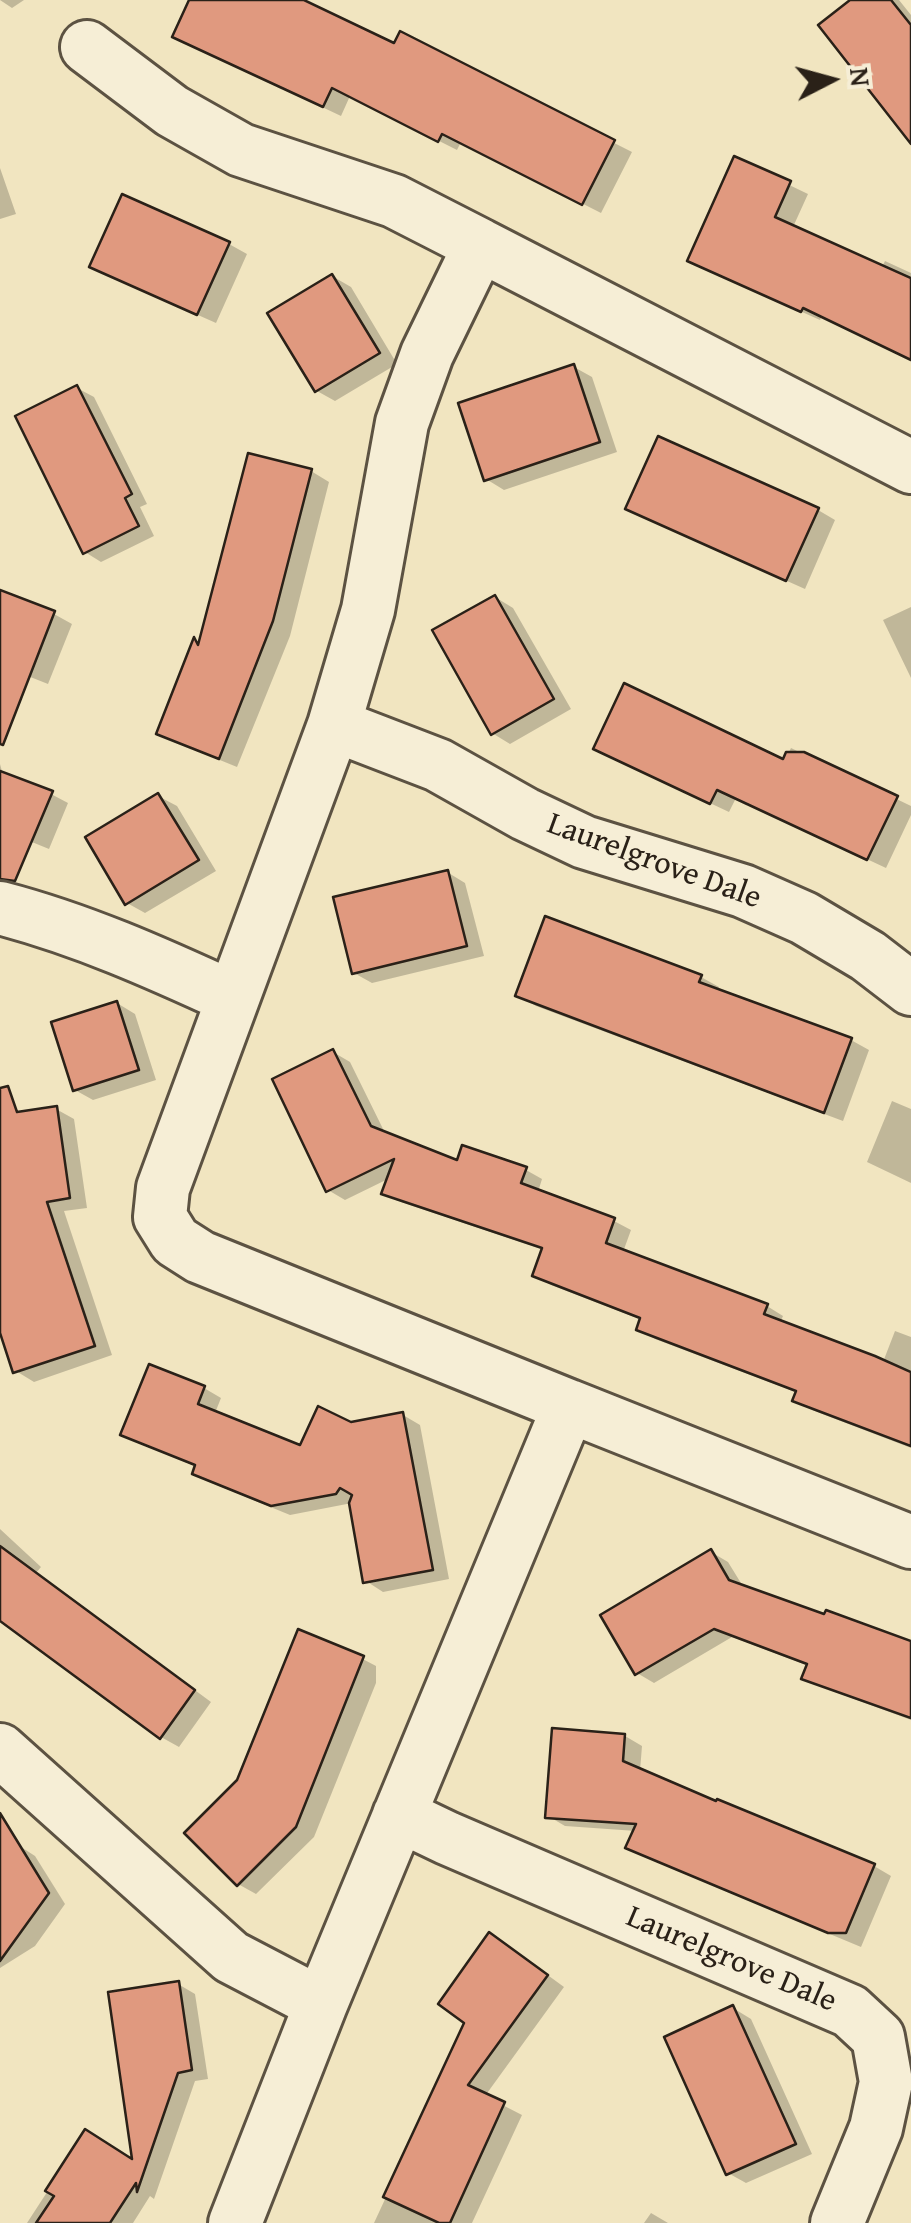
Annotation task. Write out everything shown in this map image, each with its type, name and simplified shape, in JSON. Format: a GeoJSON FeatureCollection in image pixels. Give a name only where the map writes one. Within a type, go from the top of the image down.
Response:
{"type":"FeatureCollection","features":[{"type":"Feature","properties":{"kind":"street"},"geometry":{"type":"LineString","coordinates":[[87,47],[172,111],[241,150],[394,201],[911,467]]}},
{"type":"Feature","properties":{"kind":"street"},"geometry":{"type":"LineString","coordinates":[[480,246],[427,354],[402,423],[368,610],[334,725],[162,1188],[160,1217],[175,1241],[200,1257],[911,1542]]}},
{"type":"Feature","properties":{"kind":"street","name":"Laurelgrove Dale"},"geometry":{"type":"LineString","coordinates":[[334,725],[438,765],[584,842],[743,892],[804,918],[868,956],[911,989]]}},
{"type":"Feature","properties":{"kind":"street"},"geometry":{"type":"LineString","coordinates":[[0,908],[120,947],[232,998]]}},
{"type":"Feature","properties":{"kind":"street"},"geometry":{"type":"LineString","coordinates":[[234,2223],[570,1406]]}},
{"type":"Feature","properties":{"kind":"street"},"geometry":{"type":"LineString","coordinates":[[0,1750],[231,1957],[322,2004]]}},
{"type":"Feature","properties":{"kind":"street","name":"Laurelgrove Dale"},"geometry":{"type":"LineString","coordinates":[[399,1815],[850,2011],[878,2038],[886,2082],[876,2128],[838,2223]]}},
{"type":"Feature","properties":{"kind":"building"},"geometry":{"type":"Polygon","coordinates":[[[189,0],[304,0],[394,43],[400,31],[615,140],[582,205],[442,134],[438,142],[332,88],[323,107],[172,37],[189,0]]]}},
{"type":"Feature","properties":{"kind":"building"},"geometry":{"type":"Polygon","coordinates":[[[850,0],[891,0],[911,25],[911,144],[818,25],[850,0]]]}},
{"type":"Feature","properties":{"kind":"building"},"geometry":{"type":"Polygon","coordinates":[[[734,156],[791,181],[775,217],[911,278],[911,360],[803,308],[801,312],[687,261],[734,156]]]}},
{"type":"Feature","properties":{"kind":"building"},"geometry":{"type":"Polygon","coordinates":[[[122,194],[230,242],[197,315],[89,267],[122,194]]]}},
{"type":"Feature","properties":{"kind":"building"},"geometry":{"type":"Polygon","coordinates":[[[332,274],[380,353],[315,392],[267,313],[332,274]]]}},
{"type":"Feature","properties":{"kind":"building"},"geometry":{"type":"Polygon","coordinates":[[[574,364],[600,442],[484,481],[458,403],[574,364]]]}},
{"type":"Feature","properties":{"kind":"building"},"geometry":{"type":"Polygon","coordinates":[[[77,385],[132,494],[125,498],[139,526],[83,554],[15,416],[77,385]]]}},
{"type":"Feature","properties":{"kind":"building"},"geometry":{"type":"Polygon","coordinates":[[[658,436],[819,508],[786,581],[625,509],[658,436]]]}},
{"type":"Feature","properties":{"kind":"building"},"geometry":{"type":"Polygon","coordinates":[[[248,453],[312,469],[273,621],[219,759],[156,734],[194,637],[198,645],[248,453]]]}},
{"type":"Feature","properties":{"kind":"building"},"geometry":{"type":"Polygon","coordinates":[[[0,590],[55,611],[3,745],[0,744],[0,590]]]}},
{"type":"Feature","properties":{"kind":"building"},"geometry":{"type":"Polygon","coordinates":[[[495,595],[554,699],[491,735],[432,630],[495,595]]]}},
{"type":"Feature","properties":{"kind":"building"},"geometry":{"type":"Polygon","coordinates":[[[624,683],[783,759],[786,752],[804,752],[898,796],[867,860],[717,790],[710,804],[593,749],[624,683]]]}},
{"type":"Feature","properties":{"kind":"building"},"geometry":{"type":"Polygon","coordinates":[[[0,771],[53,791],[15,881],[0,879],[0,771]]]}},
{"type":"Feature","properties":{"kind":"building"},"geometry":{"type":"Polygon","coordinates":[[[158,793],[199,860],[125,905],[85,837],[158,793]]]}},
{"type":"Feature","properties":{"kind":"building"},"geometry":{"type":"Polygon","coordinates":[[[448,870],[467,946],[352,974],[333,897],[448,870]]]}},
{"type":"Feature","properties":{"kind":"building"},"geometry":{"type":"Polygon","coordinates":[[[545,916],[702,975],[699,982],[852,1038],[824,1113],[515,996],[545,916]]]}},
{"type":"Feature","properties":{"kind":"building"},"geometry":{"type":"Polygon","coordinates":[[[117,1001],[139,1070],[73,1091],[51,1022],[117,1001]]]}},
{"type":"Feature","properties":{"kind":"building"},"geometry":{"type":"Polygon","coordinates":[[[333,1049],[371,1126],[457,1160],[462,1145],[527,1167],[521,1183],[615,1218],[606,1243],[768,1304],[764,1314],[911,1372],[911,1446],[792,1401],[796,1391],[636,1330],[640,1318],[532,1276],[542,1248],[381,1194],[394,1159],[326,1192],[272,1079],[333,1049]]]}},
{"type":"Feature","properties":{"kind":"building"},"geometry":{"type":"Polygon","coordinates":[[[8,1086],[17,1112],[57,1106],[70,1198],[47,1202],[95,1346],[13,1373],[0,1333],[0,1088],[8,1086]]]}},
{"type":"Feature","properties":{"kind":"building"},"geometry":{"type":"Polygon","coordinates":[[[149,1364],[205,1386],[198,1404],[300,1445],[318,1406],[351,1422],[403,1412],[433,1570],[363,1583],[349,1503],[352,1495],[340,1488],[336,1494],[271,1506],[192,1474],[195,1465],[120,1435],[149,1364]]]}},
{"type":"Feature","properties":{"kind":"building"},"geometry":{"type":"Polygon","coordinates":[[[0,1546],[195,1690],[160,1739],[0,1621],[0,1546]]]}},
{"type":"Feature","properties":{"kind":"building"},"geometry":{"type":"Polygon","coordinates":[[[711,1549],[729,1580],[911,1641],[911,1718],[801,1679],[807,1664],[714,1629],[635,1675],[600,1615],[711,1549]]]}},
{"type":"Feature","properties":{"kind":"building"},"geometry":{"type":"Polygon","coordinates":[[[298,1629],[364,1656],[296,1827],[237,1886],[184,1833],[237,1780],[298,1629]]]}},
{"type":"Feature","properties":{"kind":"building"},"geometry":{"type":"Polygon","coordinates":[[[552,1728],[625,1734],[623,1761],[875,1864],[846,1933],[828,1933],[625,1848],[636,1824],[545,1818],[552,1728]]]}},
{"type":"Feature","properties":{"kind":"building"},"geometry":{"type":"Polygon","coordinates":[[[0,1813],[49,1893],[0,1961],[0,1813]]]}},
{"type":"Feature","properties":{"kind":"building"},"geometry":{"type":"Polygon","coordinates":[[[489,1932],[548,1975],[468,2085],[505,2102],[450,2223],[439,2223],[383,2197],[464,2023],[438,2004],[489,1932]]]}},
{"type":"Feature","properties":{"kind":"building"},"geometry":{"type":"Polygon","coordinates":[[[179,1981],[192,2070],[178,2073],[137,2192],[136,2183],[110,2223],[36,2223],[54,2196],[45,2191],[85,2129],[132,2159],[108,1992],[179,1981]]]}},
{"type":"Feature","properties":{"kind":"building"},"geometry":{"type":"Polygon","coordinates":[[[733,2005],[796,2144],[726,2175],[664,2037],[733,2005]]]}}]}
